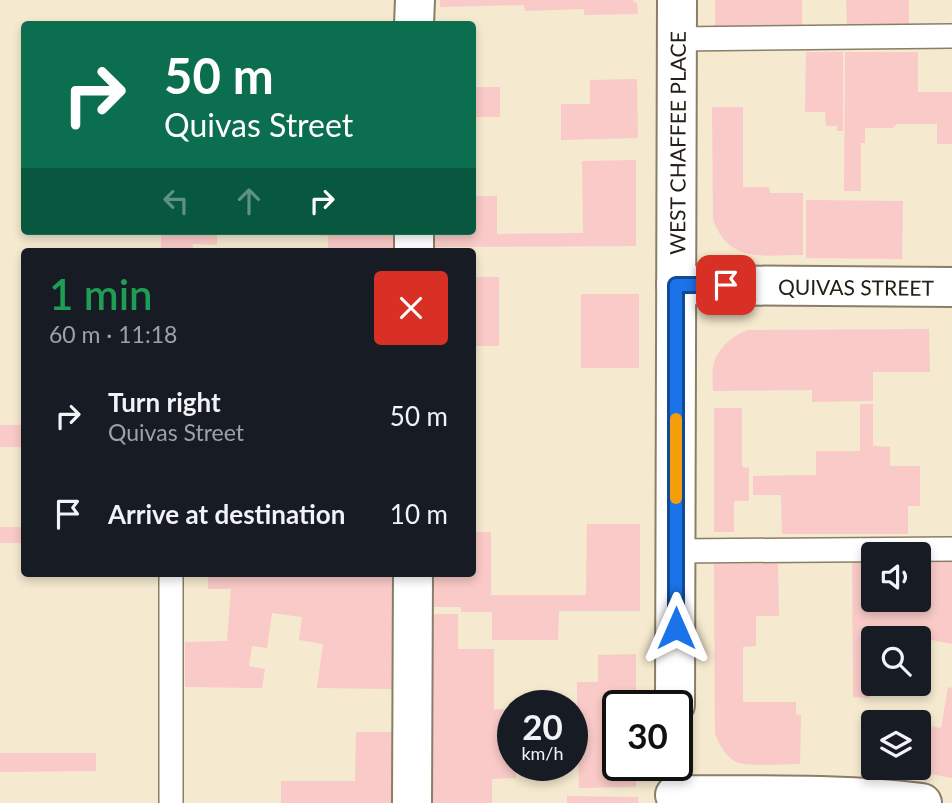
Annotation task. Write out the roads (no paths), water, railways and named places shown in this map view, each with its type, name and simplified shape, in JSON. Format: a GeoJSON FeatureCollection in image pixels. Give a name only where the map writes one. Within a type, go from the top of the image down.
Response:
{"type":"FeatureCollection","features":[{"type":"Feature","properties":{"kind":"street"},"geometry":{"type":"LineString","coordinates":[[414,21],[415,0]]}},
{"type":"Feature","properties":{"kind":"street","name":"WEST CHAFFEE PLACE"},"geometry":{"type":"LineString","coordinates":[[675,690],[677,0]]}},
{"type":"Feature","properties":{"kind":"street","name":"QUIVAS STREET"},"geometry":{"type":"LineString","coordinates":[[676,285],[952,287]]}},
{"type":"Feature","properties":{"kind":"street"},"geometry":{"type":"LineString","coordinates":[[412,803],[413,577]]}},
{"type":"Feature","properties":{"kind":"street"},"geometry":{"type":"LineString","coordinates":[[675,788],[922,803]]}},
{"type":"Feature","properties":{"kind":"lane"},"geometry":{"type":"LineString","coordinates":[[676,39],[952,36]]}},
{"type":"Feature","properties":{"kind":"lane"},"geometry":{"type":"LineString","coordinates":[[676,551],[952,549]]}},
{"type":"Feature","properties":{"kind":"lane"},"geometry":{"type":"LineString","coordinates":[[171,577],[171,803]]}}]}
